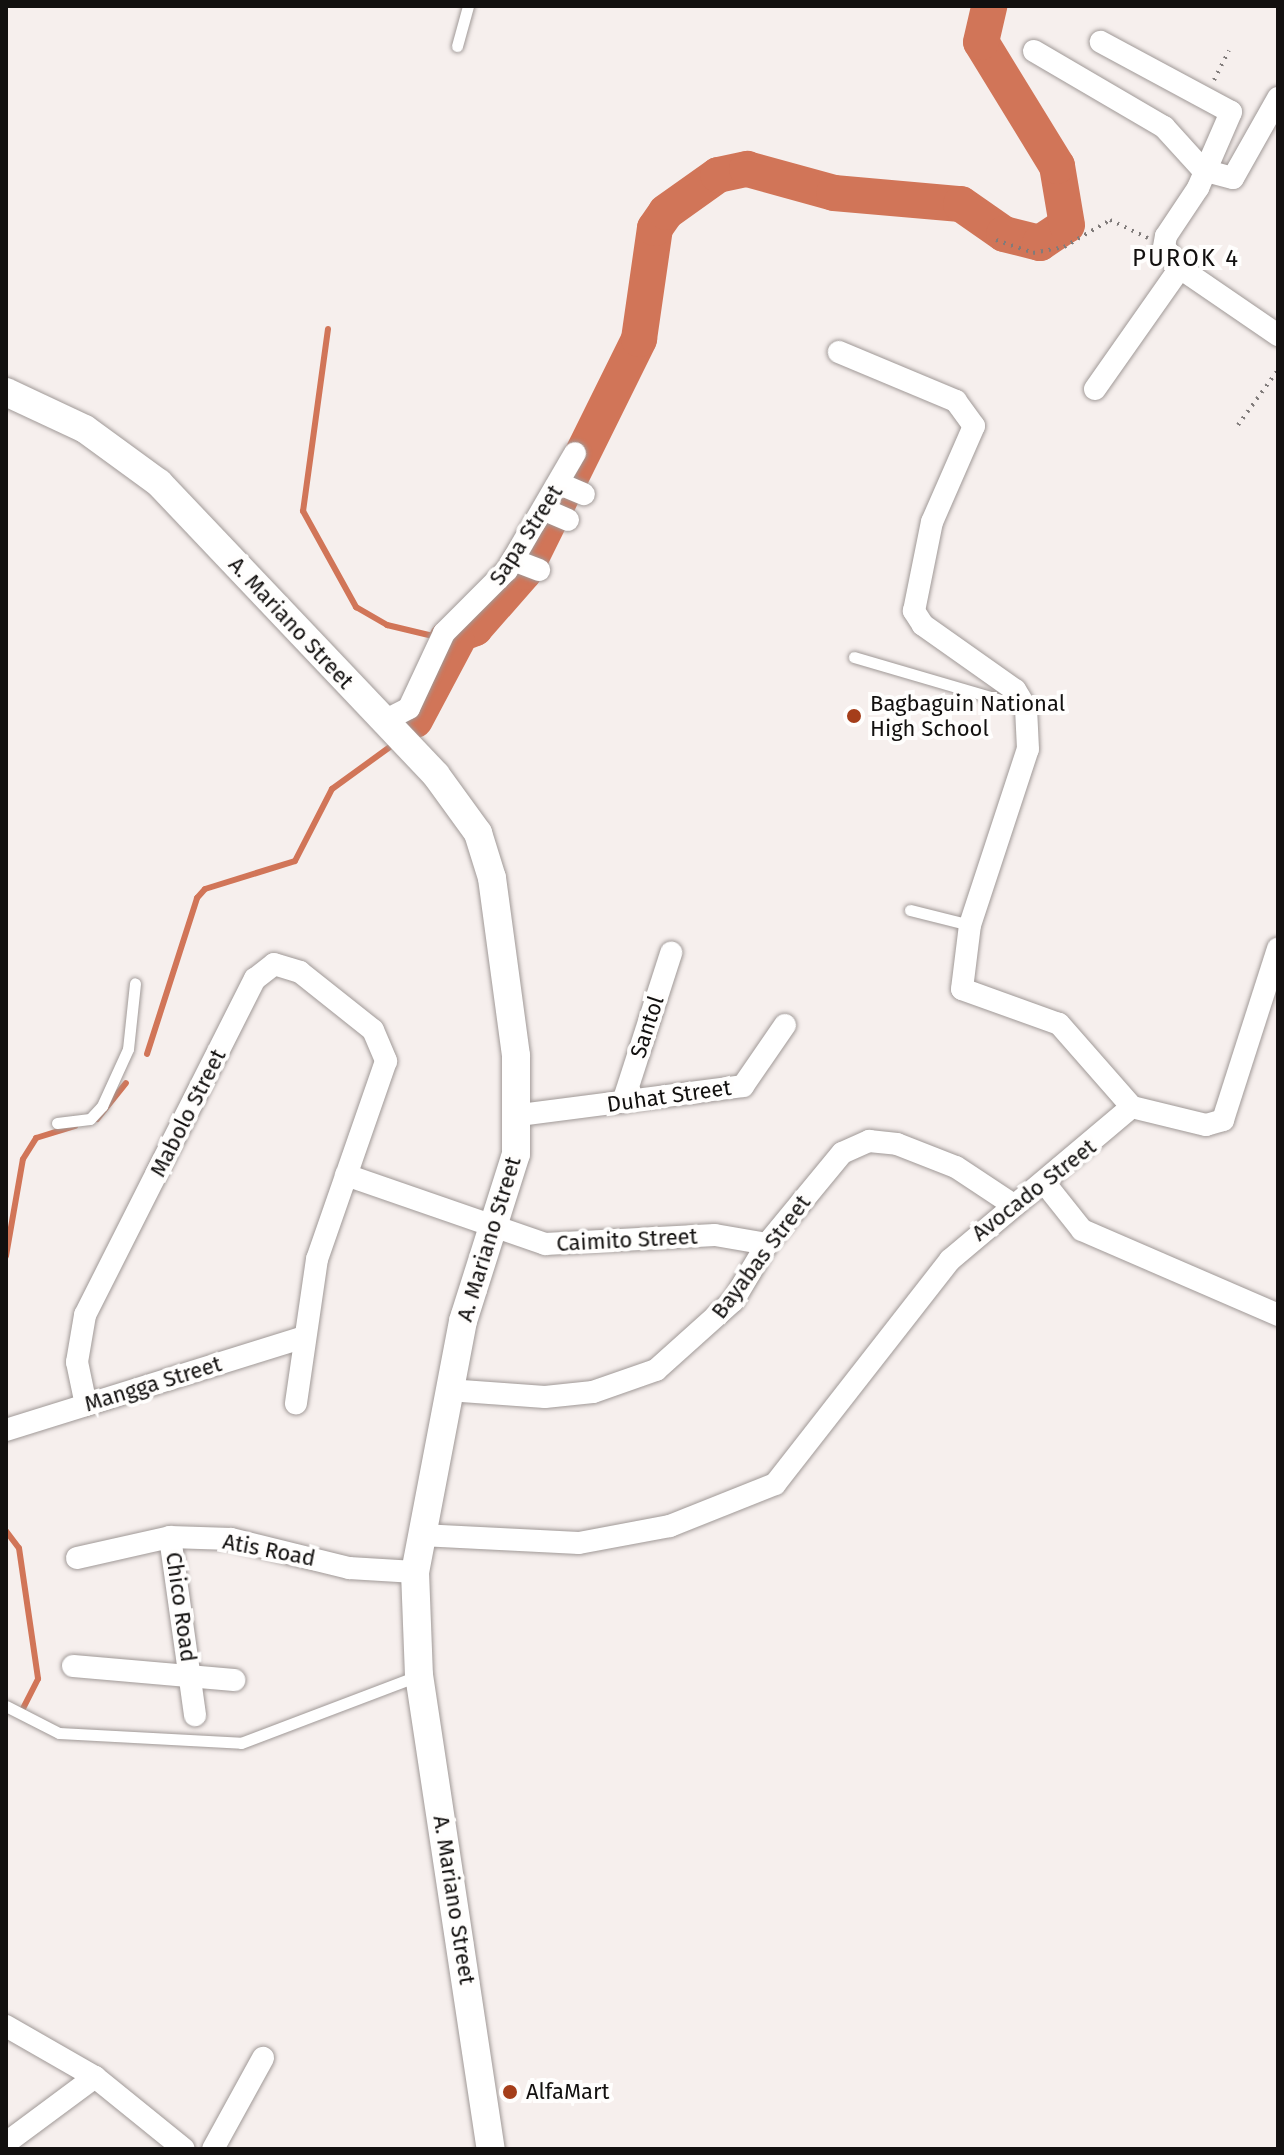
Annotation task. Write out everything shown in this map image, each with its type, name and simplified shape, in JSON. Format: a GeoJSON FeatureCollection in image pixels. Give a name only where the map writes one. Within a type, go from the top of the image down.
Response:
{"type":"FeatureCollection","features":[{"type":"Feature","properties":{"kind":"street"},"geometry":{"type":"LineString","coordinates":[[1101,42],[1229,107],[1203,170],[1164,247],[1180,268],[1274,326]]}},
{"type":"Feature","properties":{"kind":"street"},"geometry":{"type":"LineString","coordinates":[[1034,51],[1164,127],[1203,170],[1233,178],[1278,98]]}},
{"type":"Feature","properties":{"kind":"street"},"geometry":{"type":"LineString","coordinates":[[1095,389],[1180,268]]}},
{"type":"Feature","properties":{"kind":"street"},"geometry":{"type":"LineString","coordinates":[[839,352],[956,401],[974,426],[932,522],[914,611],[923,625],[984,662],[1026,708],[1025,768],[970,925],[962,989],[1067,1030],[1132,1107],[1206,1125],[1223,1120],[1278,949]]}},
{"type":"Feature","properties":{"kind":"street","name":"A. Mariano Street"},"geometry":{"type":"LineString","coordinates":[[6,392],[85,429],[159,483],[462,807],[492,878],[520,1115],[516,1154],[490,1227],[448,1390],[415,1572],[419,1675],[491,2149]]}},
{"type":"Feature","properties":{"kind":"street","name":"Sapa Street"},"geometry":{"type":"LineString","coordinates":[[393,730],[409,708],[444,633],[525,564],[571,488],[575,453]]}},
{"type":"Feature","properties":{"kind":"street","name":"Santol"},"geometry":{"type":"LineString","coordinates":[[623,1102],[671,953]]}},
{"type":"Feature","properties":{"kind":"street","name":"Mabolo Street"},"geometry":{"type":"LineString","coordinates":[[86,1405],[77,1362],[85,1315],[263,969],[274,964],[300,972],[373,1030],[386,1049],[346,1175]]}},
{"type":"Feature","properties":{"kind":"street","name":"Duhat Street"},"geometry":{"type":"LineString","coordinates":[[520,1115],[743,1086],[785,1025]]}},
{"type":"Feature","properties":{"kind":"street","name":"Avocado Street"},"geometry":{"type":"LineString","coordinates":[[421,1535],[579,1543],[670,1526],[763,1492],[801,1457],[950,1260],[1012,1204],[1047,1186],[1132,1107]]}},
{"type":"Feature","properties":{"kind":"street","name":"Bayabas Street"},"geometry":{"type":"LineString","coordinates":[[448,1390],[545,1397],[593,1392],[656,1370],[733,1301],[767,1244],[842,1153],[869,1141],[897,1144],[956,1167],[1012,1204]]}},
{"type":"Feature","properties":{"kind":"street"},"geometry":{"type":"LineString","coordinates":[[296,1403],[301,1338],[346,1175],[490,1227]]}},
{"type":"Feature","properties":{"kind":"street"},"geometry":{"type":"LineString","coordinates":[[1047,1186],[1082,1230],[1278,1315]]}},
{"type":"Feature","properties":{"kind":"street","name":"Caimito Street"},"geometry":{"type":"LineString","coordinates":[[490,1227],[545,1244],[715,1235],[767,1244]]}},
{"type":"Feature","properties":{"kind":"street","name":"Mangga Street"},"geometry":{"type":"LineString","coordinates":[[6,1430],[301,1338]]}},
{"type":"Feature","properties":{"kind":"street","name":"Atis Road"},"geometry":{"type":"LineString","coordinates":[[77,1558],[170,1537],[231,1539],[349,1568],[415,1572]]}},
{"type":"Feature","properties":{"kind":"street","name":"Chico Road"},"geometry":{"type":"LineString","coordinates":[[170,1537],[191,1676]]}},
{"type":"Feature","properties":{"kind":"street","name":"Chico Road"},"geometry":{"type":"LineString","coordinates":[[73,1666],[234,1680]]}},
{"type":"Feature","properties":{"kind":"street"},"geometry":{"type":"LineString","coordinates":[[191,1676],[195,1715]]}},
{"type":"Feature","properties":{"kind":"street"},"geometry":{"type":"LineString","coordinates":[[6,2026],[95,2077],[184,2149]]}},
{"type":"Feature","properties":{"kind":"street"},"geometry":{"type":"LineString","coordinates":[[213,2149],[263,2058]]}},
{"type":"Feature","properties":{"kind":"street"},"geometry":{"type":"LineString","coordinates":[[6,2143],[95,2077]]}},
{"type":"Feature","properties":{"kind":"lane"},"geometry":{"type":"LineString","coordinates":[[457,46],[468,6]]}},
{"type":"Feature","properties":{"kind":"lane"},"geometry":{"type":"LineString","coordinates":[[854,657],[1026,708]]}},
{"type":"Feature","properties":{"kind":"lane"},"geometry":{"type":"LineString","coordinates":[[910,910],[970,925]]}},
{"type":"Feature","properties":{"kind":"lane"},"geometry":{"type":"LineString","coordinates":[[57,1123],[90,1119],[102,1106],[128,1049],[135,983]]}},
{"type":"Feature","properties":{"kind":"lane"},"geometry":{"type":"LineString","coordinates":[[6,1706],[59,1733],[241,1743],[419,1675]]}},
{"type":"Feature","properties":{"kind":"path"},"geometry":{"type":"LineString","coordinates":[[996,240],[1033,253],[1064,247],[1110,220],[1164,247]]}},
{"type":"Feature","properties":{"kind":"path"},"geometry":{"type":"LineString","coordinates":[[1238,425],[1278,370]]}},
{"type":"Feature","properties":{"kind":"waterway"},"geometry":{"type":"LineString","coordinates":[[447,639],[475,628],[524,572],[639,339],[655,228],[666,212],[718,175],[747,169],[834,193],[961,204],[1004,234],[1040,243],[1067,225],[1057,166],[981,42],[989,6]]}},
{"type":"Feature","properties":{"kind":"waterway"},"geometry":{"type":"LineString","coordinates":[[328,329],[303,511],[356,607],[387,625],[429,635]]}},
{"type":"Feature","properties":{"kind":"waterway"},"geometry":{"type":"LineString","coordinates":[[415,720],[457,641]]}},
{"type":"Feature","properties":{"kind":"waterway"},"geometry":{"type":"LineString","coordinates":[[404,732],[415,720]]}},
{"type":"Feature","properties":{"kind":"waterway"},"geometry":{"type":"LineString","coordinates":[[147,1054],[197,898],[205,889],[295,861],[332,789],[394,744]]}},
{"type":"Feature","properties":{"kind":"waterway"},"geometry":{"type":"LineString","coordinates":[[97,1119],[126,1083]]}},
{"type":"Feature","properties":{"kind":"waterway"},"geometry":{"type":"LineString","coordinates":[[6,1256],[23,1159],[36,1138],[75,1126]]}},
{"type":"Feature","properties":{"kind":"waterway"},"geometry":{"type":"LineString","coordinates":[[6,1531],[19,1548],[38,1679],[22,1711]]}},
{"type":"Feature","properties":{"kind":"place","name":"Bagbaguin National High School"},"geometry":{"type":"Point","coordinates":[854,716]}},
{"type":"Feature","properties":{"kind":"place","name":"AlfaMart"},"geometry":{"type":"Point","coordinates":[510,2092]}},
{"type":"Feature","properties":{"kind":"district","name":"PUROK 4"},"geometry":{"type":"Point","coordinates":[1186,259]}}]}
